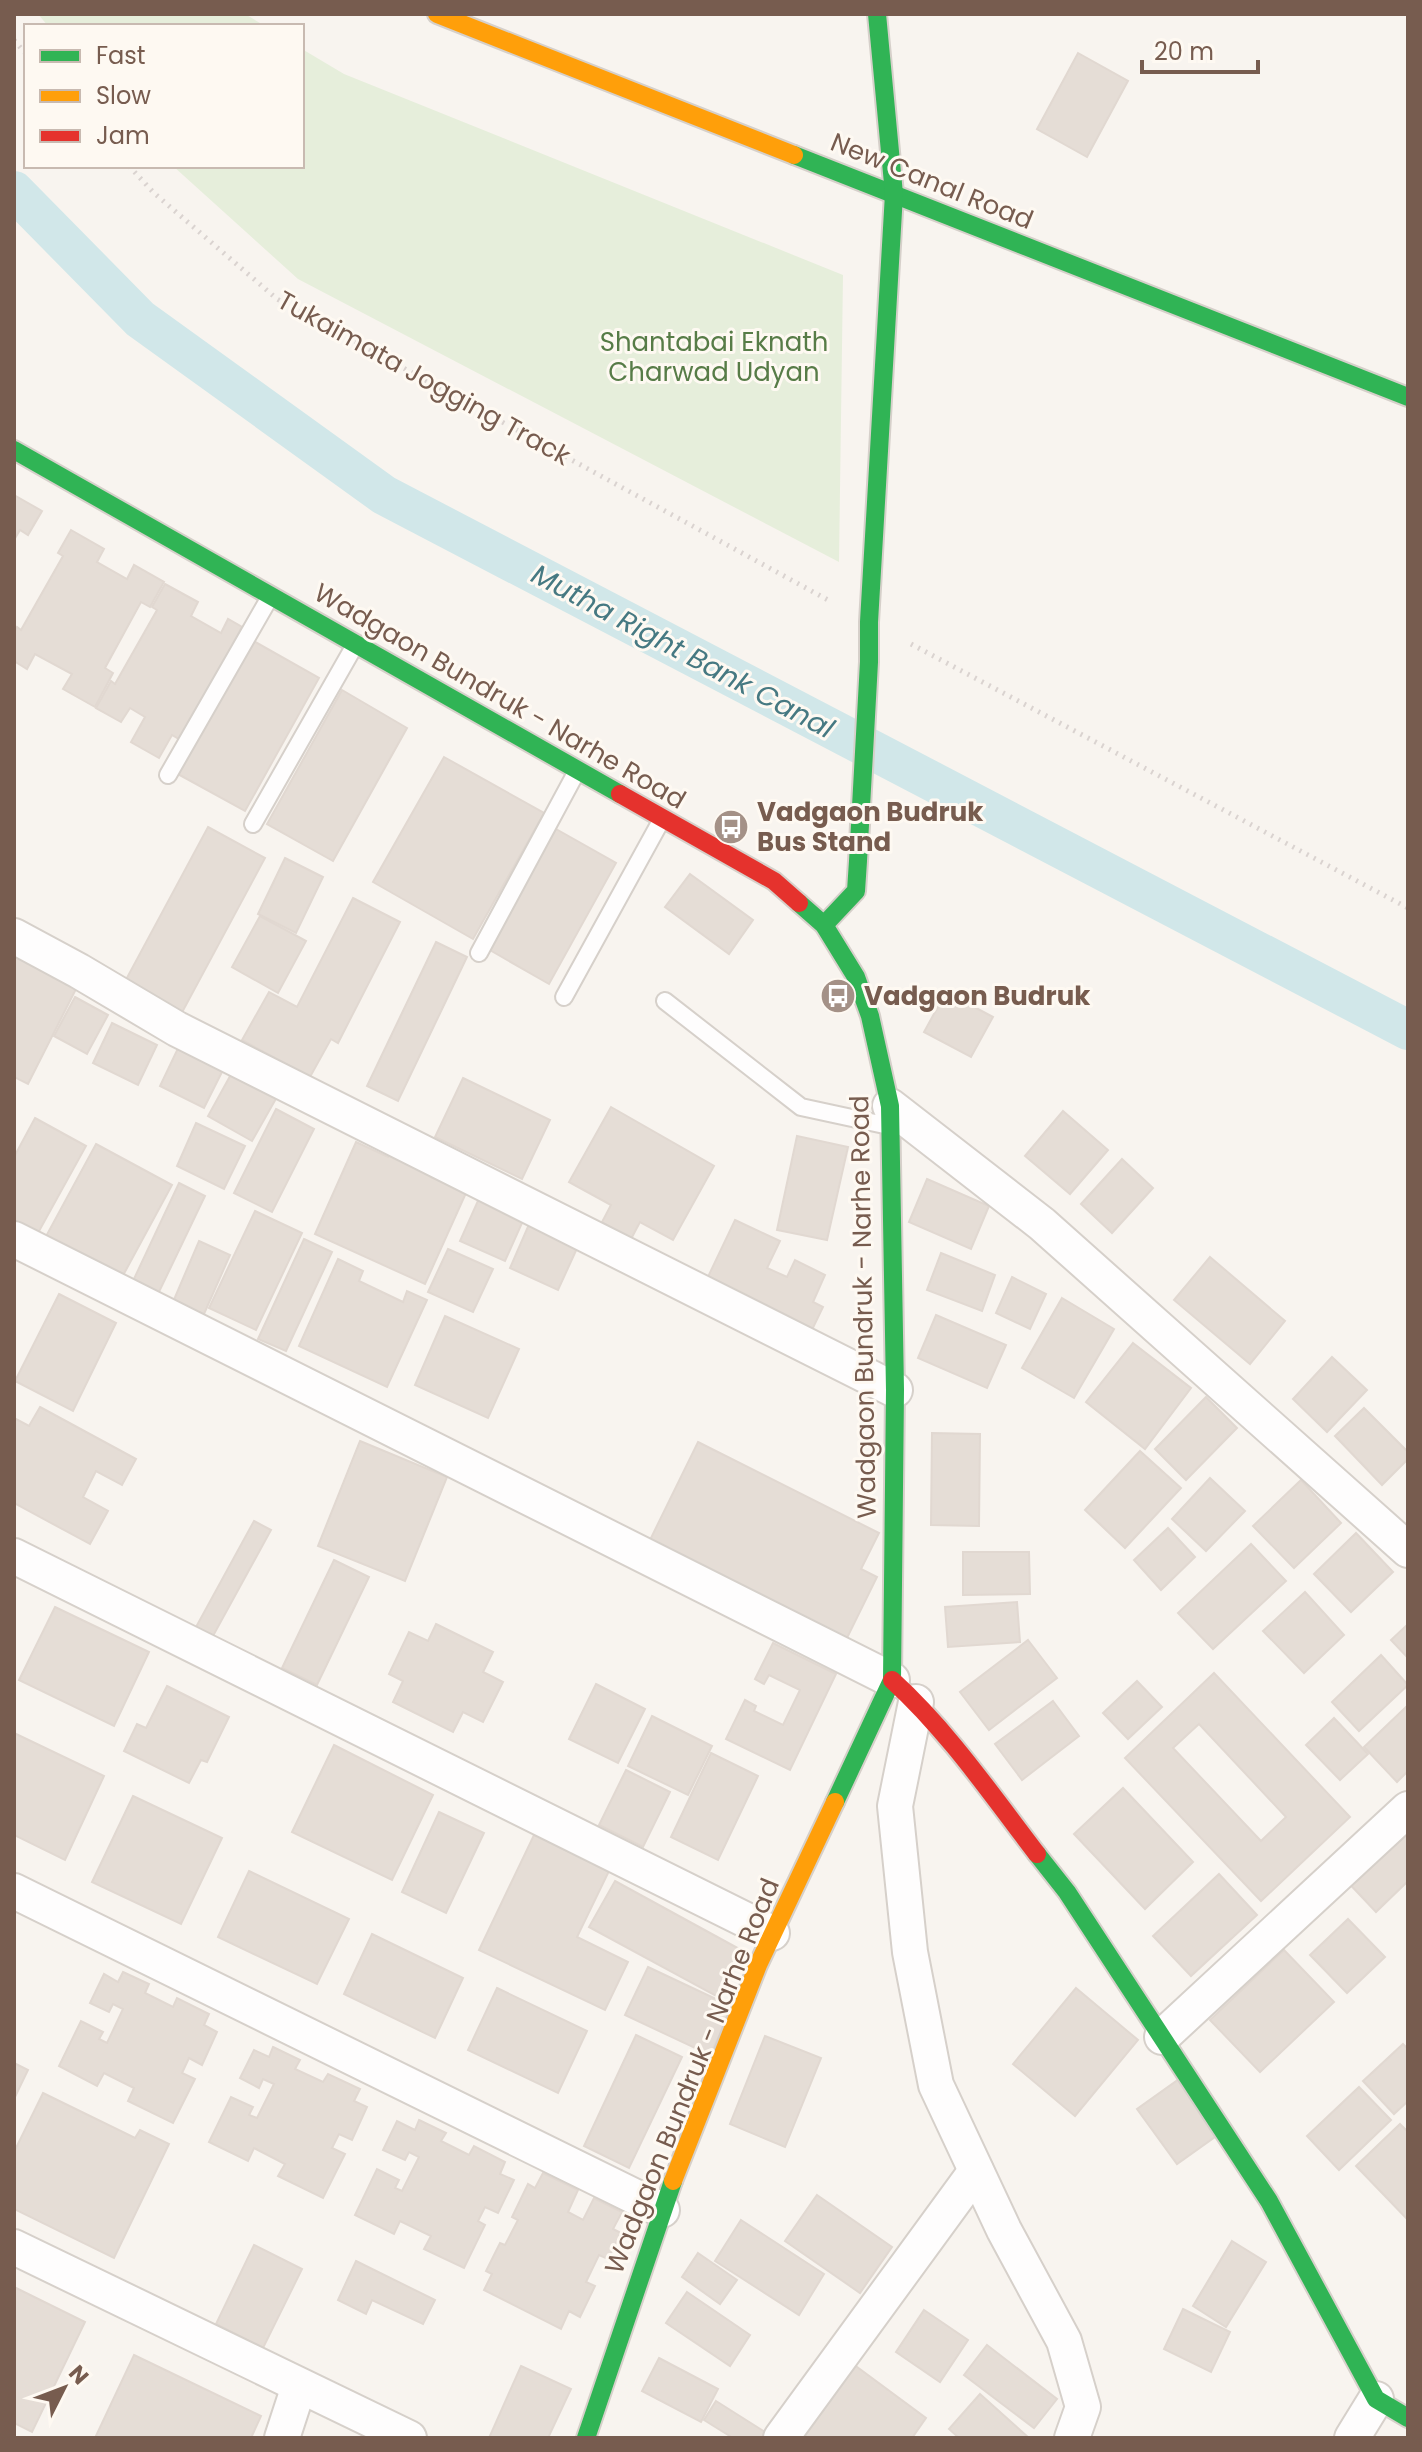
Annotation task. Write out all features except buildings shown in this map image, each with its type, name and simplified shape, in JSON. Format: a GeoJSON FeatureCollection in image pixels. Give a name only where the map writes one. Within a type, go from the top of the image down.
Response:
{"type":"FeatureCollection","features":[{"type":"Feature","properties":{"kind":"street","name":"New Canal Road"},"geometry":{"type":"LineString","coordinates":[[437,14],[1408,397]]}},
{"type":"Feature","properties":{"kind":"street"},"geometry":{"type":"LineString","coordinates":[[824,925],[856,891],[858,861],[894,194],[877,14]]}},
{"type":"Feature","properties":{"kind":"street","name":"Wadgaon Bundruk - Narhe Road"},"geometry":{"type":"LineString","coordinates":[[14,450],[774,881],[824,925],[856,977],[870,1016],[890,1116],[904,1691],[772,1933],[662,2210],[586,2438]]}},
{"type":"Feature","properties":{"kind":"street"},"geometry":{"type":"LineString","coordinates":[[14,936],[177,1029],[895,1390]]}},
{"type":"Feature","properties":{"kind":"street"},"geometry":{"type":"LineString","coordinates":[[890,1116],[1042,1224],[1408,1550]]}},
{"type":"Feature","properties":{"kind":"street"},"geometry":{"type":"LineString","coordinates":[[14,1239],[904,1691],[954,1746],[1067,1892],[1269,2201],[1376,2399],[1408,2418]]}},
{"type":"Feature","properties":{"kind":"street"},"geometry":{"type":"LineString","coordinates":[[14,1556],[772,1933]]}},
{"type":"Feature","properties":{"kind":"street"},"geometry":{"type":"LineString","coordinates":[[904,1691],[895,1806],[910,1952],[936,2085],[1004,2230],[1064,2341],[1083,2407],[1072,2438]]}},
{"type":"Feature","properties":{"kind":"street"},"geometry":{"type":"LineString","coordinates":[[1162,2037],[1408,1809]]}},
{"type":"Feature","properties":{"kind":"street"},"geometry":{"type":"LineString","coordinates":[[14,1891],[662,2210]]}},
{"type":"Feature","properties":{"kind":"street"},"geometry":{"type":"LineString","coordinates":[[781,2438],[976,2171]]}},
{"type":"Feature","properties":{"kind":"street"},"geometry":{"type":"LineString","coordinates":[[14,2247],[409,2438]]}},
{"type":"Feature","properties":{"kind":"street"},"geometry":{"type":"LineString","coordinates":[[282,2438],[299,2386]]}},
{"type":"Feature","properties":{"kind":"street"},"geometry":{"type":"LineString","coordinates":[[1352,2438],[1376,2399]]}},
{"type":"Feature","properties":{"kind":"lane"},"geometry":{"type":"LineString","coordinates":[[168,775],[271,596]]}},
{"type":"Feature","properties":{"kind":"lane"},"geometry":{"type":"LineString","coordinates":[[253,824],[356,643]]}},
{"type":"Feature","properties":{"kind":"lane"},"geometry":{"type":"LineString","coordinates":[[479,953],[578,770]]}},
{"type":"Feature","properties":{"kind":"lane"},"geometry":{"type":"LineString","coordinates":[[564,997],[663,818]]}},
{"type":"Feature","properties":{"kind":"lane"},"geometry":{"type":"LineString","coordinates":[[665,1001],[801,1107],[890,1116]]}},
{"type":"Feature","properties":{"kind":"path","name":"Tukaimata Jogging Track"},"geometry":{"type":"LineString","coordinates":[[131,168],[154,193],[277,299],[702,531]]}},
{"type":"Feature","properties":{"kind":"path"},"geometry":{"type":"LineString","coordinates":[[1080,734],[1408,908]]}},
{"type":"Feature","properties":{"kind":"green space"},"geometry":{"type":"Polygon","coordinates":[[[38,14],[245,14],[262,24],[46,24],[38,14]]]}},
{"type":"Feature","properties":{"kind":"green space","name":"Shantabai Eknath Charwad Udyan"},"geometry":{"type":"Polygon","coordinates":[[[304,50],[344,74],[843,275],[839,562],[298,279],[175,168],[304,168],[304,50]]]}},
{"type":"Feature","properties":{"kind":"waterway","name":"Mutha Right Bank Canal"},"geometry":{"type":"LineString","coordinates":[[14,191],[140,319],[384,495],[1408,1030]]}},
{"type":"Feature","properties":{"kind":"traffic: fast"},"geometry":{"type":"LineString","coordinates":[[824,925],[856,891],[858,861],[894,194],[877,14]]}},
{"type":"Feature","properties":{"kind":"traffic: fast"},"geometry":{"type":"LineString","coordinates":[[794,155],[1408,397]]}},
{"type":"Feature","properties":{"kind":"traffic: fast"},"geometry":{"type":"LineString","coordinates":[[14,450],[620,794]]}},
{"type":"Feature","properties":{"kind":"traffic: fast"},"geometry":{"type":"LineString","coordinates":[[799,903],[824,925],[856,977],[870,1016],[890,1106],[895,1390],[892,1680],[835,1802]]}},
{"type":"Feature","properties":{"kind":"traffic: fast"},"geometry":{"type":"LineString","coordinates":[[1037,1854],[1067,1892],[1269,2201],[1376,2399],[1408,2418]]}},
{"type":"Feature","properties":{"kind":"traffic: fast"},"geometry":{"type":"LineString","coordinates":[[586,2438],[673,2181]]}},
{"type":"Feature","properties":{"kind":"traffic: slow"},"geometry":{"type":"LineString","coordinates":[[437,14],[794,155]]}},
{"type":"Feature","properties":{"kind":"traffic: slow"},"geometry":{"type":"LineString","coordinates":[[673,2181],[758,1965],[835,1802]]}},
{"type":"Feature","properties":{"kind":"traffic: jam"},"geometry":{"type":"LineString","coordinates":[[620,794],[774,881],[799,903]]}},
{"type":"Feature","properties":{"kind":"traffic: jam"},"geometry":{"type":"LineString","coordinates":[[892,1680],[950,1742],[1037,1854]]}},
{"type":"Feature","properties":{"kind":"place","name":"Vadgaon Budruk Bus Stand"},"geometry":{"type":"Point","coordinates":[731,827]}},
{"type":"Feature","properties":{"kind":"place","name":"Vadgaon Budruk"},"geometry":{"type":"Point","coordinates":[838,996]}}]}
